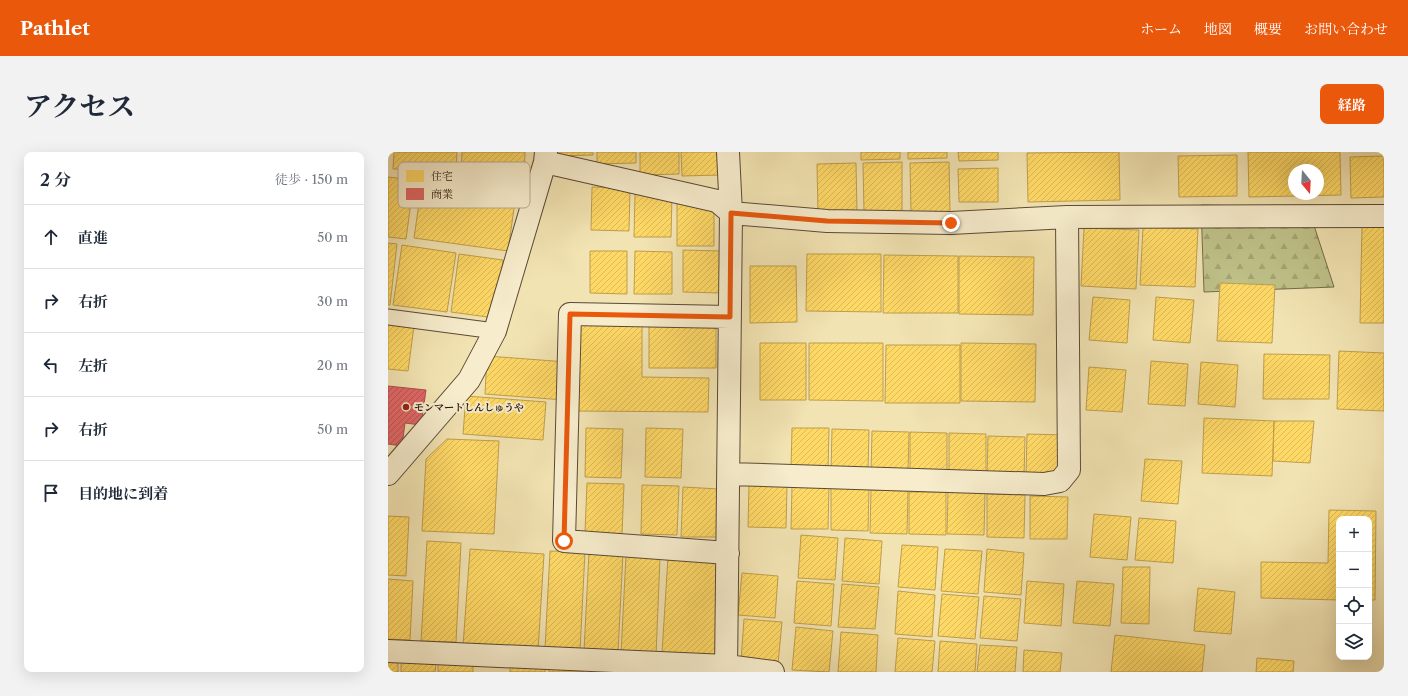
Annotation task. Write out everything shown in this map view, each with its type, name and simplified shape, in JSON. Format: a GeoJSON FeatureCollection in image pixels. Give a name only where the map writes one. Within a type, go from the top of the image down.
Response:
{"type":"FeatureCollection","features":[{"type":"Feature","properties":{"kind":"street"},"geometry":{"type":"LineString","coordinates":[[726,669],[731,213],[728,152]]}},
{"type":"Feature","properties":{"kind":"street"},"geometry":{"type":"LineString","coordinates":[[388,474],[469,380],[495,331],[546,157],[717,201],[731,213],[827,221],[951,223],[1067,218],[1384,216]]}},
{"type":"Feature","properties":{"kind":"street"},"geometry":{"type":"LineString","coordinates":[[729,474],[1044,484],[1060,482],[1070,470],[1067,218]]}},
{"type":"Feature","properties":{"kind":"street"},"geometry":{"type":"LineString","coordinates":[[728,553],[564,541],[570,314],[730,317]]}},
{"type":"Feature","properties":{"kind":"street"},"geometry":{"type":"LineString","coordinates":[[388,651],[773,672]]}},
{"type":"Feature","properties":{"kind":"lane"},"geometry":{"type":"LineString","coordinates":[[388,317],[495,331]]}},
{"type":"Feature","properties":{"kind":"green space"},"geometry":{"type":"Polygon","coordinates":[[[1201,205],[1308,207],[1334,287],[1204,292],[1201,205]]]}},
{"type":"Feature","properties":{"kind":"building: 住宅"},"geometry":{"type":"Polygon","coordinates":[[[394,152],[457,152],[456,162],[398,162],[398,169],[393,169],[394,152]]]}},
{"type":"Feature","properties":{"kind":"building: 住宅"},"geometry":{"type":"Polygon","coordinates":[[[462,152],[525,152],[525,162],[462,162],[462,152]]]}},
{"type":"Feature","properties":{"kind":"building: 住宅"},"geometry":{"type":"Polygon","coordinates":[[[554,152],[593,152],[593,155],[554,156],[554,152]]]}},
{"type":"Feature","properties":{"kind":"building: 住宅"},"geometry":{"type":"Polygon","coordinates":[[[597,152],[636,152],[636,163],[597,164],[597,152]]]}},
{"type":"Feature","properties":{"kind":"building: 住宅"},"geometry":{"type":"Polygon","coordinates":[[[640,152],[679,152],[679,174],[640,175],[640,152]]]}},
{"type":"Feature","properties":{"kind":"building: 住宅"},"geometry":{"type":"Polygon","coordinates":[[[681,152],[720,152],[721,175],[682,176],[681,152]]]}},
{"type":"Feature","properties":{"kind":"building: 住宅"},"geometry":{"type":"Polygon","coordinates":[[[861,152],[900,152],[900,159],[861,160],[861,152]]]}},
{"type":"Feature","properties":{"kind":"building: 住宅"},"geometry":{"type":"Polygon","coordinates":[[[908,152],[947,152],[947,158],[908,159],[908,152]]]}},
{"type":"Feature","properties":{"kind":"building: 住宅"},"geometry":{"type":"Polygon","coordinates":[[[958,152],[998,152],[998,160],[959,161],[958,152]]]}},
{"type":"Feature","properties":{"kind":"building: 住宅"},"geometry":{"type":"Polygon","coordinates":[[[1119,152],[1120,200],[1028,202],[1027,153],[1119,152]]]}},
{"type":"Feature","properties":{"kind":"building: 住宅"},"geometry":{"type":"Polygon","coordinates":[[[1248,152],[1340,152],[1341,195],[1324,195],[1324,164],[1288,164],[1288,196],[1249,197],[1248,152]]]}},
{"type":"Feature","properties":{"kind":"building: 住宅"},"geometry":{"type":"Polygon","coordinates":[[[1237,155],[1237,196],[1179,197],[1178,156],[1237,155]]]}},
{"type":"Feature","properties":{"kind":"building: 住宅"},"geometry":{"type":"Polygon","coordinates":[[[1384,156],[1384,197],[1351,198],[1350,157],[1384,156]]]}},
{"type":"Feature","properties":{"kind":"building: 住宅"},"geometry":{"type":"Polygon","coordinates":[[[902,162],[902,212],[864,213],[863,163],[902,162]]]}},
{"type":"Feature","properties":{"kind":"building: 住宅"},"geometry":{"type":"Polygon","coordinates":[[[949,162],[950,213],[911,213],[910,163],[949,162]]]}},
{"type":"Feature","properties":{"kind":"building: 住宅"},"geometry":{"type":"Polygon","coordinates":[[[856,163],[857,213],[818,214],[817,164],[856,163]]]}},
{"type":"Feature","properties":{"kind":"building: 住宅"},"geometry":{"type":"Polygon","coordinates":[[[998,168],[998,202],[959,202],[958,169],[998,168]]]}},
{"type":"Feature","properties":{"kind":"building: 住宅"},"geometry":{"type":"Polygon","coordinates":[[[388,177],[398,178],[398,208],[410,208],[406,239],[388,237],[388,177]]]}},
{"type":"Feature","properties":{"kind":"building: 住宅"},"geometry":{"type":"Polygon","coordinates":[[[592,187],[630,188],[629,231],[591,230],[592,187]]]}},
{"type":"Feature","properties":{"kind":"building: 住宅"},"geometry":{"type":"Polygon","coordinates":[[[635,194],[672,195],[671,237],[634,237],[635,194]]]}},
{"type":"Feature","properties":{"kind":"building: 住宅"},"geometry":{"type":"Polygon","coordinates":[[[677,203],[714,204],[714,246],[677,246],[677,203]]]}},
{"type":"Feature","properties":{"kind":"building: 住宅"},"geometry":{"type":"Polygon","coordinates":[[[418,208],[514,208],[508,251],[414,238],[418,208]]]}},
{"type":"Feature","properties":{"kind":"building: 住宅"},"geometry":{"type":"Polygon","coordinates":[[[1143,227],[1198,229],[1195,287],[1140,285],[1143,227]]]}},
{"type":"Feature","properties":{"kind":"building: 住宅"},"geometry":{"type":"Polygon","coordinates":[[[1362,227],[1384,227],[1384,323],[1360,323],[1362,227]]]}},
{"type":"Feature","properties":{"kind":"building: 住宅"},"geometry":{"type":"Polygon","coordinates":[[[1084,228],[1139,230],[1136,289],[1081,286],[1084,228]]]}},
{"type":"Feature","properties":{"kind":"building: 住宅"},"geometry":{"type":"Polygon","coordinates":[[[388,243],[397,244],[390,305],[388,305],[388,243]]]}},
{"type":"Feature","properties":{"kind":"building: 住宅"},"geometry":{"type":"Polygon","coordinates":[[[402,245],[456,253],[447,312],[393,305],[402,245]]]}},
{"type":"Feature","properties":{"kind":"building: 住宅"},"geometry":{"type":"Polygon","coordinates":[[[683,250],[720,251],[720,293],[683,292],[683,250]]]}},
{"type":"Feature","properties":{"kind":"building: 住宅"},"geometry":{"type":"Polygon","coordinates":[[[590,251],[627,251],[627,294],[590,293],[590,251]]]}},
{"type":"Feature","properties":{"kind":"building: 住宅"},"geometry":{"type":"Polygon","coordinates":[[[635,251],[672,252],[672,294],[634,294],[635,251]]]}},
{"type":"Feature","properties":{"kind":"building: 住宅"},"geometry":{"type":"Polygon","coordinates":[[[459,254],[503,260],[495,318],[451,312],[459,254]]]}},
{"type":"Feature","properties":{"kind":"building: 住宅"},"geometry":{"type":"Polygon","coordinates":[[[807,254],[881,254],[881,312],[806,311],[807,254]]]}},
{"type":"Feature","properties":{"kind":"building: 住宅"},"geometry":{"type":"Polygon","coordinates":[[[884,255],[958,256],[958,313],[883,313],[884,255]]]}},
{"type":"Feature","properties":{"kind":"building: 住宅"},"geometry":{"type":"Polygon","coordinates":[[[959,256],[1034,257],[1033,315],[959,314],[959,256]]]}},
{"type":"Feature","properties":{"kind":"building: 住宅"},"geometry":{"type":"Polygon","coordinates":[[[750,266],[796,266],[797,322],[750,323],[750,266]]]}},
{"type":"Feature","properties":{"kind":"building: 住宅"},"geometry":{"type":"Polygon","coordinates":[[[1220,283],[1275,285],[1272,343],[1217,341],[1220,283]]]}},
{"type":"Feature","properties":{"kind":"building: 住宅"},"geometry":{"type":"Polygon","coordinates":[[[1093,297],[1130,300],[1127,343],[1089,340],[1093,297]]]}},
{"type":"Feature","properties":{"kind":"building: 住宅"},"geometry":{"type":"Polygon","coordinates":[[[1156,297],[1194,300],[1190,343],[1153,340],[1156,297]]]}},
{"type":"Feature","properties":{"kind":"building: 住宅"},"geometry":{"type":"Polygon","coordinates":[[[388,322],[414,326],[408,371],[388,369],[388,322]]]}},
{"type":"Feature","properties":{"kind":"building: 住宅"},"geometry":{"type":"Polygon","coordinates":[[[575,322],[642,323],[642,377],[709,378],[708,412],[574,411],[575,322]]]}},
{"type":"Feature","properties":{"kind":"building: 住宅"},"geometry":{"type":"Polygon","coordinates":[[[649,324],[716,325],[716,368],[649,368],[649,324]]]}},
{"type":"Feature","properties":{"kind":"building: 住宅"},"geometry":{"type":"Polygon","coordinates":[[[760,343],[806,343],[806,400],[760,400],[760,343]]]}},
{"type":"Feature","properties":{"kind":"building: 住宅"},"geometry":{"type":"Polygon","coordinates":[[[809,343],[883,343],[883,401],[809,400],[809,343]]]}},
{"type":"Feature","properties":{"kind":"building: 住宅"},"geometry":{"type":"Polygon","coordinates":[[[961,343],[1036,344],[1035,402],[961,401],[961,343]]]}},
{"type":"Feature","properties":{"kind":"building: 住宅"},"geometry":{"type":"Polygon","coordinates":[[[886,345],[960,345],[960,403],[885,403],[886,345]]]}},
{"type":"Feature","properties":{"kind":"building: 住宅"},"geometry":{"type":"Polygon","coordinates":[[[1339,351],[1384,353],[1384,411],[1337,409],[1339,351]]]}},
{"type":"Feature","properties":{"kind":"building: 住宅"},"geometry":{"type":"Polygon","coordinates":[[[1264,354],[1330,355],[1329,399],[1263,399],[1264,354]]]}},
{"type":"Feature","properties":{"kind":"building: 住宅"},"geometry":{"type":"Polygon","coordinates":[[[487,356],[567,362],[564,400],[485,394],[487,356]]]}},
{"type":"Feature","properties":{"kind":"building: 住宅"},"geometry":{"type":"Polygon","coordinates":[[[1151,361],[1188,364],[1185,406],[1148,404],[1151,361]]]}},
{"type":"Feature","properties":{"kind":"building: 住宅"},"geometry":{"type":"Polygon","coordinates":[[[1201,362],[1238,365],[1235,407],[1198,404],[1201,362]]]}},
{"type":"Feature","properties":{"kind":"building: 住宅"},"geometry":{"type":"Polygon","coordinates":[[[1089,367],[1126,370],[1122,412],[1086,410],[1089,367]]]}},
{"type":"Feature","properties":{"kind":"building: 住宅"},"geometry":{"type":"Polygon","coordinates":[[[466,396],[546,402],[543,440],[463,434],[466,396]]]}},
{"type":"Feature","properties":{"kind":"building: 住宅"},"geometry":{"type":"Polygon","coordinates":[[[1204,418],[1274,421],[1272,476],[1202,473],[1204,418]]]}},
{"type":"Feature","properties":{"kind":"building: 住宅"},"geometry":{"type":"Polygon","coordinates":[[[1274,421],[1314,421],[1310,463],[1273,461],[1274,421]]]}},
{"type":"Feature","properties":{"kind":"building: 住宅"},"geometry":{"type":"Polygon","coordinates":[[[586,428],[623,429],[621,478],[585,477],[586,428]]]}},
{"type":"Feature","properties":{"kind":"building: 住宅"},"geometry":{"type":"Polygon","coordinates":[[[646,428],[683,429],[681,478],[645,477],[646,428]]]}},
{"type":"Feature","properties":{"kind":"building: 住宅"},"geometry":{"type":"Polygon","coordinates":[[[792,428],[829,428],[828,471],[791,470],[792,428]]]}},
{"type":"Feature","properties":{"kind":"building: 住宅"},"geometry":{"type":"Polygon","coordinates":[[[832,429],[869,430],[868,472],[831,472],[832,429]]]}},
{"type":"Feature","properties":{"kind":"building: 住宅"},"geometry":{"type":"Polygon","coordinates":[[[872,431],[909,432],[908,474],[871,474],[872,431]]]}},
{"type":"Feature","properties":{"kind":"building: 住宅"},"geometry":{"type":"Polygon","coordinates":[[[910,432],[947,433],[947,476],[910,475],[910,432]]]}},
{"type":"Feature","properties":{"kind":"building: 住宅"},"geometry":{"type":"Polygon","coordinates":[[[949,433],[986,434],[986,476],[949,476],[949,433]]]}},
{"type":"Feature","properties":{"kind":"building: 住宅"},"geometry":{"type":"Polygon","coordinates":[[[1027,434],[1064,435],[1063,477],[1026,476],[1027,434]]]}},
{"type":"Feature","properties":{"kind":"building: 住宅"},"geometry":{"type":"Polygon","coordinates":[[[988,436],[1025,437],[1024,479],[987,478],[988,436]]]}},
{"type":"Feature","properties":{"kind":"building: 住宅"},"geometry":{"type":"Polygon","coordinates":[[[447,439],[499,441],[494,534],[422,531],[426,459],[447,439]]]}},
{"type":"Feature","properties":{"kind":"building: 住宅"},"geometry":{"type":"Polygon","coordinates":[[[1145,459],[1182,461],[1178,504],[1141,501],[1145,459]]]}},
{"type":"Feature","properties":{"kind":"building: 住宅"},"geometry":{"type":"Polygon","coordinates":[[[587,483],[624,484],[622,534],[585,533],[587,483]]]}},
{"type":"Feature","properties":{"kind":"building: 住宅"},"geometry":{"type":"Polygon","coordinates":[[[642,485],[679,486],[677,535],[641,534],[642,485]]]}},
{"type":"Feature","properties":{"kind":"building: 住宅"},"geometry":{"type":"Polygon","coordinates":[[[749,485],[787,486],[786,528],[748,527],[749,485]]]}},
{"type":"Feature","properties":{"kind":"building: 住宅"},"geometry":{"type":"Polygon","coordinates":[[[792,486],[829,487],[828,529],[791,529],[792,486]]]}},
{"type":"Feature","properties":{"kind":"building: 住宅"},"geometry":{"type":"Polygon","coordinates":[[[683,487],[719,489],[718,537],[681,537],[683,487]]]}},
{"type":"Feature","properties":{"kind":"building: 住宅"},"geometry":{"type":"Polygon","coordinates":[[[831,487],[869,488],[868,531],[831,530],[831,487]]]}},
{"type":"Feature","properties":{"kind":"building: 住宅"},"geometry":{"type":"Polygon","coordinates":[[[871,490],[908,491],[907,534],[870,533],[871,490]]]}},
{"type":"Feature","properties":{"kind":"building: 住宅"},"geometry":{"type":"Polygon","coordinates":[[[909,492],[946,492],[946,535],[909,534],[909,492]]]}},
{"type":"Feature","properties":{"kind":"building: 住宅"},"geometry":{"type":"Polygon","coordinates":[[[948,492],[985,493],[984,535],[947,534],[948,492]]]}},
{"type":"Feature","properties":{"kind":"building: 住宅"},"geometry":{"type":"Polygon","coordinates":[[[987,494],[1025,495],[1024,538],[987,537],[987,494]]]}},
{"type":"Feature","properties":{"kind":"building: 住宅"},"geometry":{"type":"Polygon","coordinates":[[[1030,496],[1068,497],[1067,539],[1030,539],[1030,496]]]}},
{"type":"Feature","properties":{"kind":"building: 住宅"},"geometry":{"type":"Polygon","coordinates":[[[1329,510],[1376,511],[1375,600],[1372,600],[1372,516],[1336,516],[1336,600],[1261,598],[1261,562],[1328,563],[1329,510]]]}},
{"type":"Feature","properties":{"kind":"building: 住宅"},"geometry":{"type":"Polygon","coordinates":[[[1094,514],[1131,517],[1127,560],[1090,557],[1094,514]]]}},
{"type":"Feature","properties":{"kind":"building: 住宅"},"geometry":{"type":"Polygon","coordinates":[[[388,516],[409,517],[406,576],[388,575],[388,516]]]}},
{"type":"Feature","properties":{"kind":"building: 住宅"},"geometry":{"type":"Polygon","coordinates":[[[1139,518],[1176,521],[1173,563],[1135,560],[1139,518]]]}},
{"type":"Feature","properties":{"kind":"building: 住宅"},"geometry":{"type":"Polygon","coordinates":[[[801,535],[838,538],[835,580],[798,578],[801,535]]]}},
{"type":"Feature","properties":{"kind":"building: 住宅"},"geometry":{"type":"Polygon","coordinates":[[[845,538],[882,541],[879,584],[842,581],[845,538]]]}},
{"type":"Feature","properties":{"kind":"building: 住宅"},"geometry":{"type":"Polygon","coordinates":[[[427,541],[461,543],[456,642],[421,641],[427,541]]]}},
{"type":"Feature","properties":{"kind":"building: 住宅"},"geometry":{"type":"Polygon","coordinates":[[[902,545],[938,547],[935,590],[898,587],[902,545]]]}},
{"type":"Feature","properties":{"kind":"building: 住宅"},"geometry":{"type":"Polygon","coordinates":[[[470,549],[544,554],[538,651],[463,646],[470,549]]]}},
{"type":"Feature","properties":{"kind":"building: 住宅"},"geometry":{"type":"Polygon","coordinates":[[[945,549],[982,551],[978,594],[941,591],[945,549]]]}},
{"type":"Feature","properties":{"kind":"building: 住宅"},"geometry":{"type":"Polygon","coordinates":[[[987,549],[1024,553],[1021,595],[984,592],[987,549]]]}},
{"type":"Feature","properties":{"kind":"building: 住宅"},"geometry":{"type":"Polygon","coordinates":[[[550,551],[585,552],[580,651],[545,649],[550,551]]]}},
{"type":"Feature","properties":{"kind":"building: 住宅"},"geometry":{"type":"Polygon","coordinates":[[[589,552],[623,553],[618,653],[584,651],[589,552]]]}},
{"type":"Feature","properties":{"kind":"building: 住宅"},"geometry":{"type":"Polygon","coordinates":[[[626,555],[660,557],[656,656],[621,654],[626,555]]]}},
{"type":"Feature","properties":{"kind":"building: 住宅"},"geometry":{"type":"Polygon","coordinates":[[[668,557],[724,560],[719,657],[662,653],[668,557]]]}},
{"type":"Feature","properties":{"kind":"building: 住宅"},"geometry":{"type":"Polygon","coordinates":[[[1123,567],[1150,567],[1149,624],[1121,623],[1123,567]]]}},
{"type":"Feature","properties":{"kind":"building: 住宅"},"geometry":{"type":"Polygon","coordinates":[[[742,573],[778,576],[775,618],[738,615],[742,573]]]}},
{"type":"Feature","properties":{"kind":"building: 住宅"},"geometry":{"type":"Polygon","coordinates":[[[388,579],[413,581],[410,640],[388,639],[388,579]]]}},
{"type":"Feature","properties":{"kind":"building: 住宅"},"geometry":{"type":"Polygon","coordinates":[[[797,581],[834,584],[831,626],[794,623],[797,581]]]}},
{"type":"Feature","properties":{"kind":"building: 住宅"},"geometry":{"type":"Polygon","coordinates":[[[1027,581],[1064,584],[1061,626],[1024,623],[1027,581]]]}},
{"type":"Feature","properties":{"kind":"building: 住宅"},"geometry":{"type":"Polygon","coordinates":[[[1077,581],[1114,584],[1110,626],[1073,623],[1077,581]]]}},
{"type":"Feature","properties":{"kind":"building: 住宅"},"geometry":{"type":"Polygon","coordinates":[[[842,584],[879,587],[875,629],[838,627],[842,584]]]}},
{"type":"Feature","properties":{"kind":"building: 住宅"},"geometry":{"type":"Polygon","coordinates":[[[1198,588],[1235,592],[1231,634],[1194,631],[1198,588]]]}},
{"type":"Feature","properties":{"kind":"building: 住宅"},"geometry":{"type":"Polygon","coordinates":[[[898,591],[935,595],[932,637],[895,634],[898,591]]]}},
{"type":"Feature","properties":{"kind":"building: 住宅"},"geometry":{"type":"Polygon","coordinates":[[[942,594],[979,597],[975,639],[938,636],[942,594]]]}},
{"type":"Feature","properties":{"kind":"building: 住宅"},"geometry":{"type":"Polygon","coordinates":[[[984,596],[1021,599],[1017,641],[980,638],[984,596]]]}},
{"type":"Feature","properties":{"kind":"building: 住宅"},"geometry":{"type":"Polygon","coordinates":[[[744,619],[782,622],[778,664],[741,661],[744,619]]]}},
{"type":"Feature","properties":{"kind":"building: 住宅"},"geometry":{"type":"Polygon","coordinates":[[[796,627],[833,631],[829,672],[792,670],[796,627]]]}},
{"type":"Feature","properties":{"kind":"building: 住宅"},"geometry":{"type":"Polygon","coordinates":[[[841,632],[878,635],[876,672],[838,672],[841,632]]]}},
{"type":"Feature","properties":{"kind":"building: 住宅"},"geometry":{"type":"Polygon","coordinates":[[[1115,635],[1205,645],[1202,672],[1111,672],[1115,635]]]}},
{"type":"Feature","properties":{"kind":"building: 住宅"},"geometry":{"type":"Polygon","coordinates":[[[898,638],[935,641],[932,672],[895,672],[898,638]]]}},
{"type":"Feature","properties":{"kind":"building: 住宅"},"geometry":{"type":"Polygon","coordinates":[[[940,641],[977,644],[975,672],[938,672],[940,641]]]}},
{"type":"Feature","properties":{"kind":"building: 住宅"},"geometry":{"type":"Polygon","coordinates":[[[980,645],[1017,647],[1015,672],[977,672],[980,645]]]}},
{"type":"Feature","properties":{"kind":"building: 住宅"},"geometry":{"type":"Polygon","coordinates":[[[1024,650],[1062,653],[1060,672],[1023,672],[1024,650]]]}},
{"type":"Feature","properties":{"kind":"building: 住宅"},"geometry":{"type":"Polygon","coordinates":[[[1257,658],[1294,661],[1293,672],[1256,672],[1257,658]]]}},
{"type":"Feature","properties":{"kind":"building: 住宅"},"geometry":{"type":"Polygon","coordinates":[[[388,662],[398,663],[398,672],[388,672],[388,662]]]}},
{"type":"Feature","properties":{"kind":"building: 住宅"},"geometry":{"type":"Polygon","coordinates":[[[401,662],[436,664],[435,672],[401,672],[401,662]]]}},
{"type":"Feature","properties":{"kind":"building: 住宅"},"geometry":{"type":"Polygon","coordinates":[[[438,663],[473,665],[473,672],[438,672],[438,663]]]}},
{"type":"Feature","properties":{"kind":"building: 住宅"},"geometry":{"type":"Polygon","coordinates":[[[510,665],[545,667],[545,672],[510,672],[510,665]]]}},
{"type":"Feature","properties":{"kind":"building: 住宅"},"geometry":{"type":"Polygon","coordinates":[[[549,668],[583,669],[583,672],[549,672],[549,668]]]}},
{"type":"Feature","properties":{"kind":"building: 商業","name":"モンマートしんしゅうや"},"geometry":{"type":"Polygon","coordinates":[[[388,386],[426,390],[421,425],[405,423],[402,446],[388,444],[388,386]]]}},
{"type":"Feature","properties":{"kind":"place","name":"モンマートしんしゅうや"},"geometry":{"type":"Point","coordinates":[406,407]}},
{"type":"Feature","properties":{"kind":"route"},"geometry":{"type":"LineString","coordinates":[[564,541],[570,314],[730,317],[731,213],[827,221],[951,223]]}}]}
